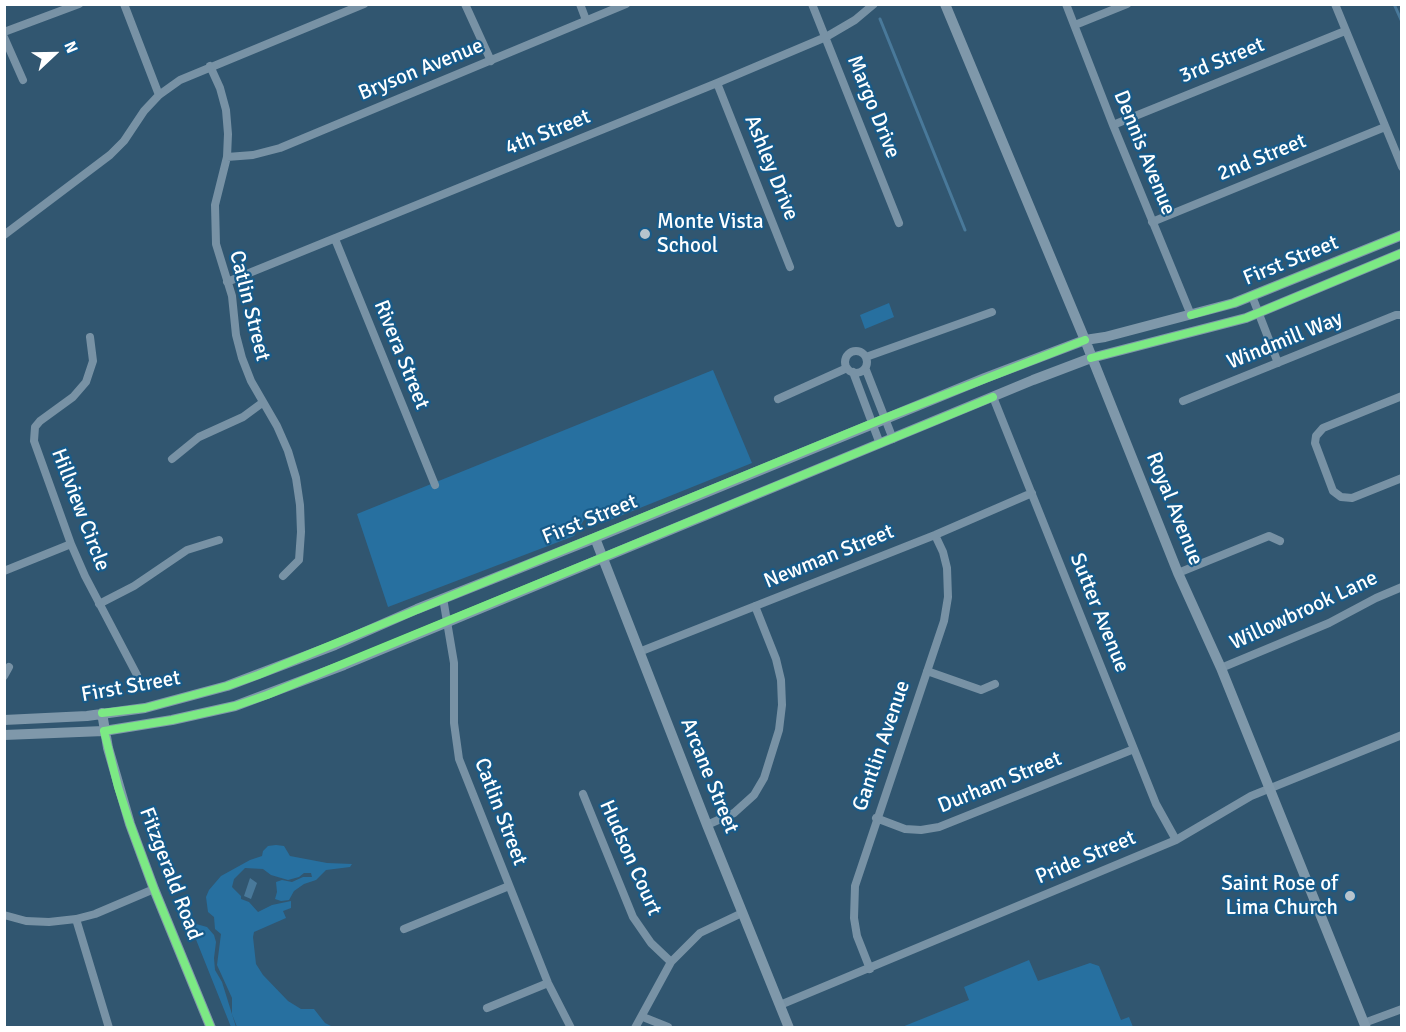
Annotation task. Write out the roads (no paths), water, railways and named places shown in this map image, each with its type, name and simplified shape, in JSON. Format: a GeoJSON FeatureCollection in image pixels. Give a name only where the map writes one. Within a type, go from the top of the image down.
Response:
{"type":"FeatureCollection","features":[{"type":"Feature","properties":{"kind":"main road","name":"Royal Avenue"},"geometry":{"type":"LineString","coordinates":[[945,4],[1085,340],[1178,573],[1221,668],[1365,1025]]}},
{"type":"Feature","properties":{"kind":"main road","name":"First Street"},"geometry":{"type":"LineString","coordinates":[[4,720],[145,708],[226,686],[335,645],[443,598],[595,538],[872,423],[1085,340],[1105,337],[1225,306],[1401,235]]}},
{"type":"Feature","properties":{"kind":"main road","name":"First Street"},"geometry":{"type":"LineString","coordinates":[[4,735],[104,731],[172,720],[235,706],[344,664],[1033,380],[1091,358],[1225,324],[1258,313],[1401,253]]}},
{"type":"Feature","properties":{"kind":"main road","name":"Arcane Street"},"geometry":{"type":"LineString","coordinates":[[595,538],[706,825],[789,1028]]}},
{"type":"Feature","properties":{"kind":"main road","name":"Fitzgerald Road"},"geometry":{"type":"LineString","coordinates":[[102,713],[104,731],[118,787],[154,889],[210,1028]]}},
{"type":"Feature","properties":{"kind":"street"},"geometry":{"type":"LineString","coordinates":[[4,32],[79,4]]}},
{"type":"Feature","properties":{"kind":"street"},"geometry":{"type":"LineString","coordinates":[[124,4],[159,95]]}},
{"type":"Feature","properties":{"kind":"street"},"geometry":{"type":"LineString","coordinates":[[4,235],[110,155],[124,141],[144,111],[159,95],[180,80],[364,4]]}},
{"type":"Feature","properties":{"kind":"street"},"geometry":{"type":"LineString","coordinates":[[465,4],[491,61]]}},
{"type":"Feature","properties":{"kind":"street"},"geometry":{"type":"LineString","coordinates":[[580,4],[586,20]]}},
{"type":"Feature","properties":{"kind":"street","name":"Bryson Avenue"},"geometry":{"type":"LineString","coordinates":[[227,157],[253,155],[280,148],[626,4]]}},
{"type":"Feature","properties":{"kind":"street","name":"Margo Drive"},"geometry":{"type":"LineString","coordinates":[[812,4],[899,224]]}},
{"type":"Feature","properties":{"kind":"street","name":"4th Street"},"geometry":{"type":"LineString","coordinates":[[227,282],[826,37],[855,20],[874,4]]}},
{"type":"Feature","properties":{"kind":"street","name":"Dennis Avenue"},"geometry":{"type":"LineString","coordinates":[[1066,4],[1191,315]]}},
{"type":"Feature","properties":{"kind":"street"},"geometry":{"type":"LineString","coordinates":[[1075,25],[1127,4]]}},
{"type":"Feature","properties":{"kind":"street"},"geometry":{"type":"LineString","coordinates":[[1335,4],[1401,167]]}},
{"type":"Feature","properties":{"kind":"street","name":"3rd Street"},"geometry":{"type":"LineString","coordinates":[[1113,125],[1345,30]]}},
{"type":"Feature","properties":{"kind":"street"},"geometry":{"type":"LineString","coordinates":[[4,37],[23,81]]}},
{"type":"Feature","properties":{"kind":"street","name":"Catlin Street"},"geometry":{"type":"LineString","coordinates":[[210,66],[220,88],[226,110],[228,134],[227,157],[215,205],[214,225],[220,264],[232,296],[236,335],[242,358],[262,403],[277,426],[288,451],[296,478],[300,505],[299,560],[283,576]]}},
{"type":"Feature","properties":{"kind":"street","name":"Ashley Drive"},"geometry":{"type":"LineString","coordinates":[[717,83],[790,267]]}},
{"type":"Feature","properties":{"kind":"street","name":"2nd Street"},"geometry":{"type":"LineString","coordinates":[[1152,222],[1385,127]]}},
{"type":"Feature","properties":{"kind":"street","name":"Rivera Street"},"geometry":{"type":"LineString","coordinates":[[335,239],[435,485]]}},
{"type":"Feature","properties":{"kind":"street"},"geometry":{"type":"LineString","coordinates":[[1252,296],[1278,363]]}},
{"type":"Feature","properties":{"kind":"street"},"geometry":{"type":"LineString","coordinates":[[866,357],[992,312]]}},
{"type":"Feature","properties":{"kind":"street","name":"Windmill Way"},"geometry":{"type":"LineString","coordinates":[[1183,401],[1396,315],[1401,315]]}},
{"type":"Feature","properties":{"kind":"street","name":"Hillview Circle"},"geometry":{"type":"LineString","coordinates":[[90,337],[93,361],[86,382],[73,397],[40,421],[34,433],[40,460],[71,544],[99,604],[137,675]]}},
{"type":"Feature","properties":{"kind":"street"},"geometry":{"type":"LineString","coordinates":[[880,444],[845,357],[852,350],[861,351],[866,357],[866,370],[893,439]]}},
{"type":"Feature","properties":{"kind":"street"},"geometry":{"type":"LineString","coordinates":[[778,399],[850,370],[861,373],[866,370]]}},
{"type":"Feature","properties":{"kind":"street"},"geometry":{"type":"LineString","coordinates":[[1401,396],[1323,428],[1316,436],[1316,448],[1333,491],[1341,497],[1352,498],[1401,478]]}},
{"type":"Feature","properties":{"kind":"street","name":"Sutter Avenue"},"geometry":{"type":"LineString","coordinates":[[993,397],[1156,804],[1176,840]]}},
{"type":"Feature","properties":{"kind":"street"},"geometry":{"type":"LineString","coordinates":[[172,459],[199,438],[243,417],[262,403]]}},
{"type":"Feature","properties":{"kind":"street","name":"Newman Street"},"geometry":{"type":"LineString","coordinates":[[639,652],[935,535],[1032,493]]}},
{"type":"Feature","properties":{"kind":"street","name":"Gantlin Avenue"},"geometry":{"type":"LineString","coordinates":[[870,969],[857,936],[853,901],[858,873],[944,621],[948,597],[947,568],[935,535]]}},
{"type":"Feature","properties":{"kind":"street"},"geometry":{"type":"LineString","coordinates":[[1178,573],[1269,536],[1281,541]]}},
{"type":"Feature","properties":{"kind":"street"},"geometry":{"type":"LineString","coordinates":[[99,604],[134,586],[188,550],[219,540]]}},
{"type":"Feature","properties":{"kind":"street"},"geometry":{"type":"LineString","coordinates":[[4,571],[71,544]]}},
{"type":"Feature","properties":{"kind":"street","name":"Willowbrook Lane"},"geometry":{"type":"LineString","coordinates":[[1221,668],[1345,616],[1401,587]]}},
{"type":"Feature","properties":{"kind":"street","name":"Catlin Street"},"geometry":{"type":"LineString","coordinates":[[443,598],[454,663],[456,743],[465,777],[548,983],[571,1028]]}},
{"type":"Feature","properties":{"kind":"street"},"geometry":{"type":"LineString","coordinates":[[706,825],[734,813],[754,795],[764,778],[779,730],[782,705],[781,680],[776,659],[755,606]]}},
{"type":"Feature","properties":{"kind":"street"},"geometry":{"type":"LineString","coordinates":[[4,676],[9,667]]}},
{"type":"Feature","properties":{"kind":"street"},"geometry":{"type":"LineString","coordinates":[[927,671],[981,690],[995,684]]}},
{"type":"Feature","properties":{"kind":"street","name":"Pride Street"},"geometry":{"type":"LineString","coordinates":[[780,1005],[1176,840],[1240,801],[1401,735]]}},
{"type":"Feature","properties":{"kind":"street","name":"Durham Street"},"geometry":{"type":"LineString","coordinates":[[876,818],[905,829],[921,830],[939,827],[1134,749]]}},
{"type":"Feature","properties":{"kind":"street","name":"Hudson Court"},"geometry":{"type":"LineString","coordinates":[[582,794],[633,917],[651,943],[671,962]]}},
{"type":"Feature","properties":{"kind":"street"},"geometry":{"type":"LineString","coordinates":[[404,929],[509,886]]}},
{"type":"Feature","properties":{"kind":"street"},"geometry":{"type":"LineString","coordinates":[[4,915],[26,921],[49,922],[76,919],[95,914],[154,889]]}},
{"type":"Feature","properties":{"kind":"street"},"geometry":{"type":"LineString","coordinates":[[635,1028],[671,962],[700,933],[742,912]]}},
{"type":"Feature","properties":{"kind":"street"},"geometry":{"type":"LineString","coordinates":[[76,919],[109,1028]]}},
{"type":"Feature","properties":{"kind":"street"},"geometry":{"type":"LineString","coordinates":[[486,1008],[548,983]]}},
{"type":"Feature","properties":{"kind":"street"},"geometry":{"type":"LineString","coordinates":[[1365,1025],[1401,1009]]}},
{"type":"Feature","properties":{"kind":"street"},"geometry":{"type":"LineString","coordinates":[[643,1017],[668,1027]]}},
{"type":"Feature","properties":{"kind":"waterway"},"geometry":{"type":"LineString","coordinates":[[1394,4],[1402,22]]}},
{"type":"Feature","properties":{"kind":"waterway"},"geometry":{"type":"LineString","coordinates":[[880,19],[965,230]]}},
{"type":"Feature","properties":{"kind":"place","name":"Monte Vista School"},"geometry":{"type":"Point","coordinates":[645,234]}},
{"type":"Feature","properties":{"kind":"place","name":"Saint Rose of Lima Church"},"geometry":{"type":"Point","coordinates":[1350,896]}}]}
